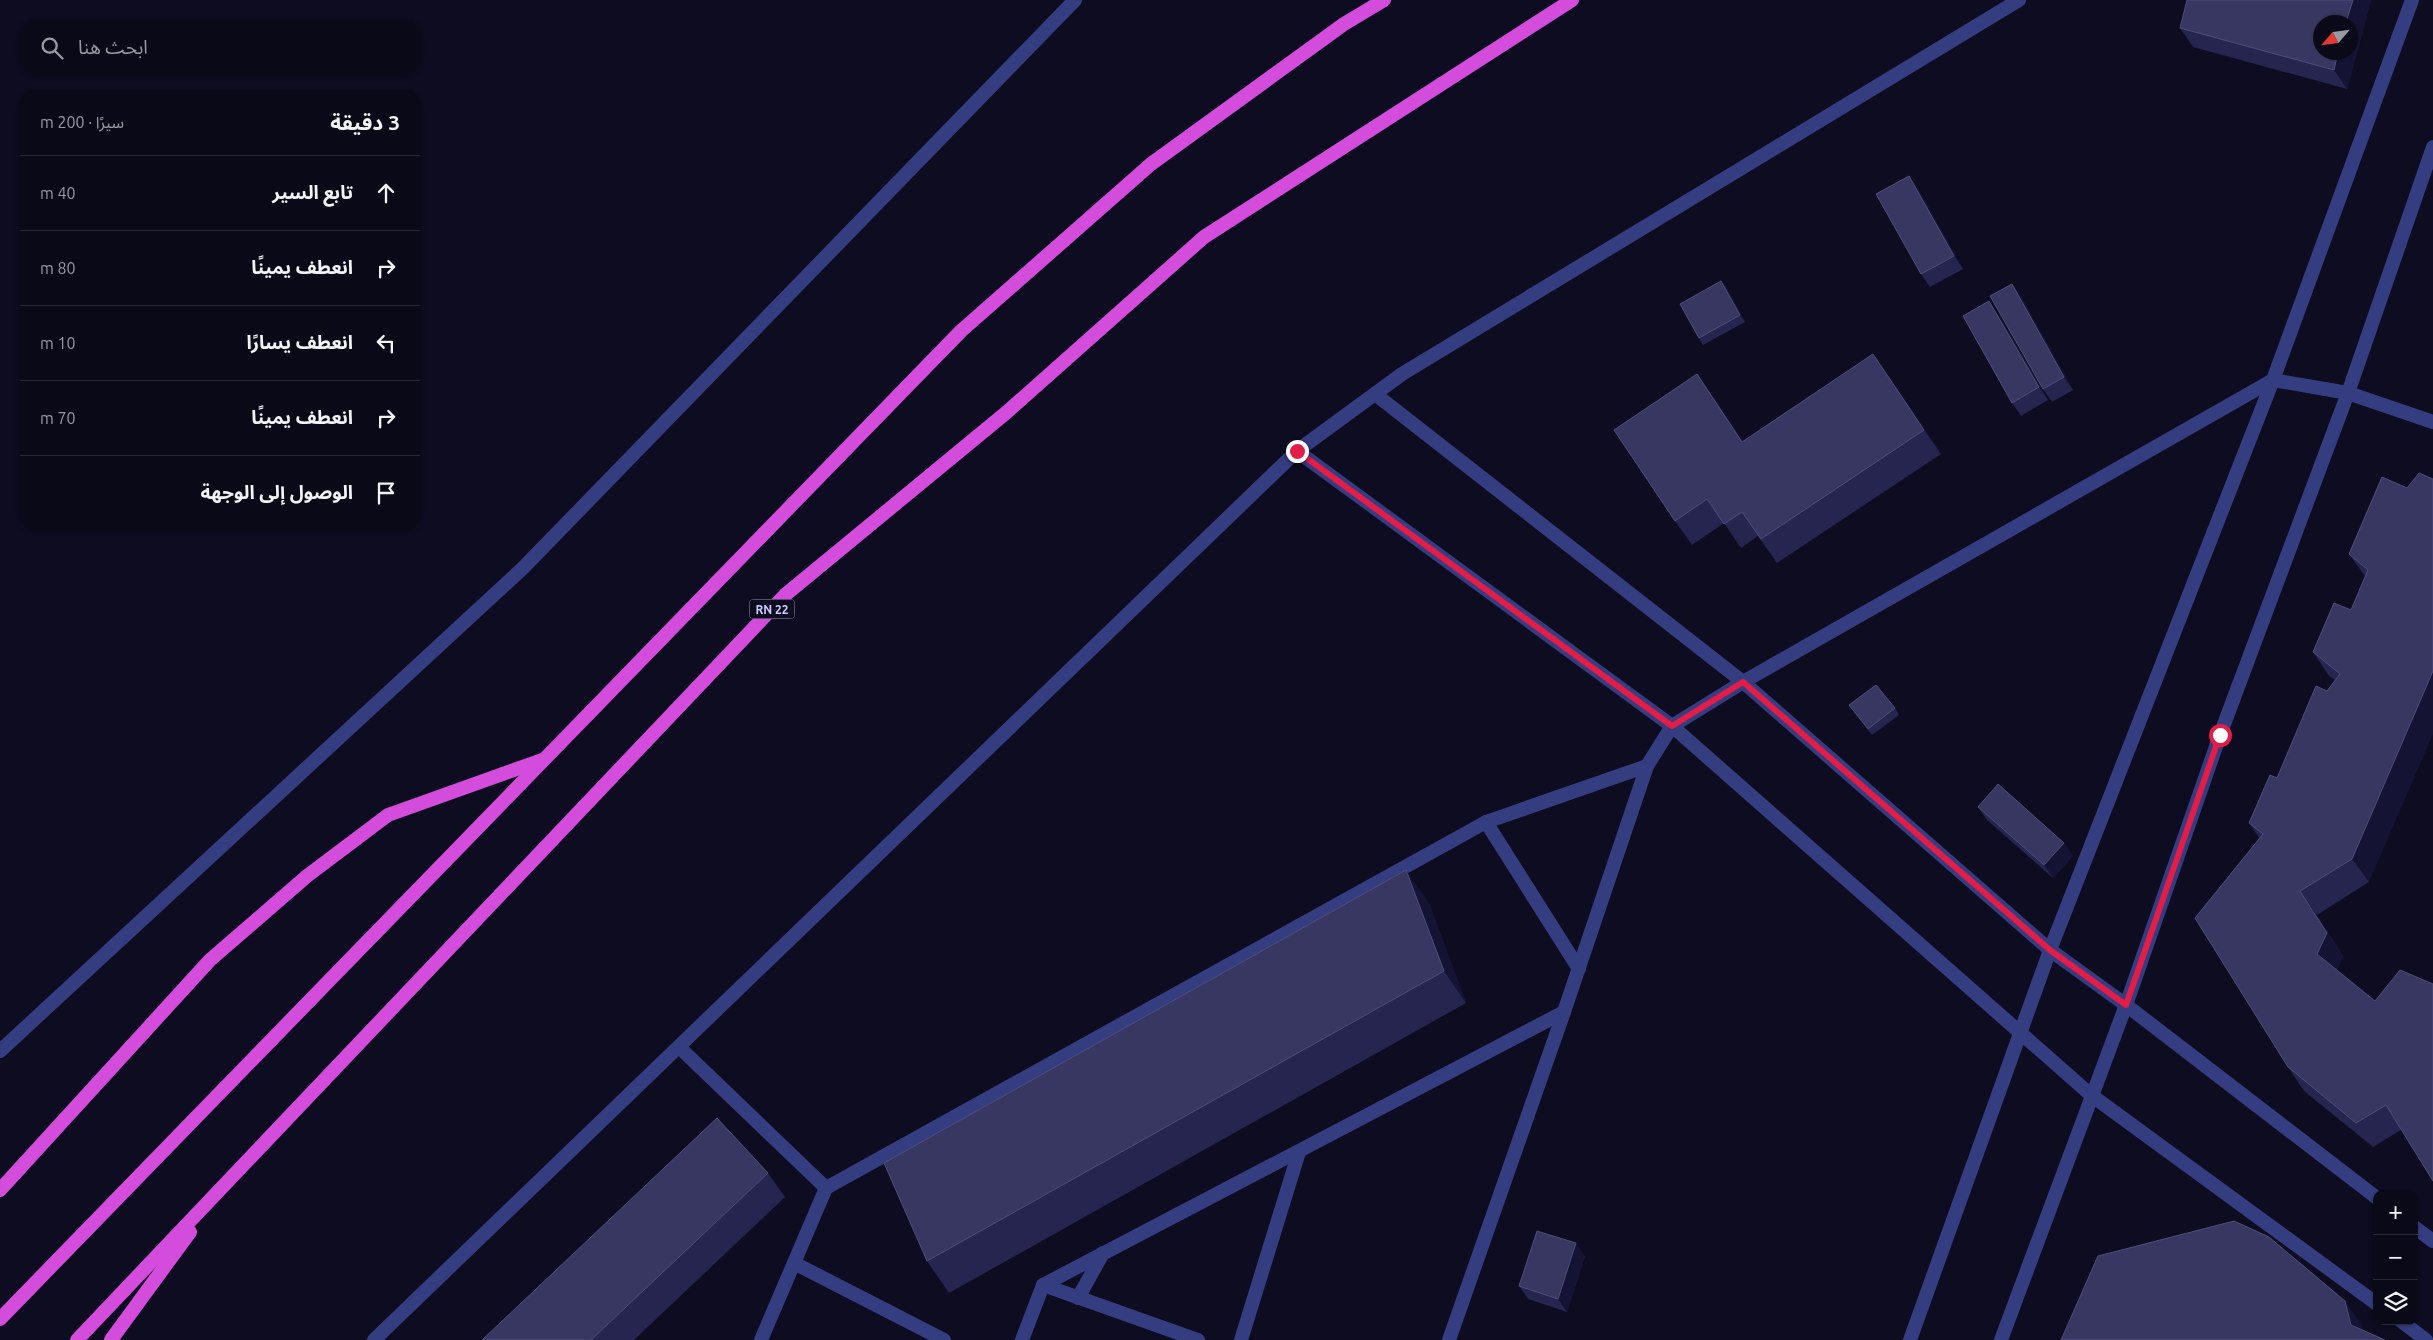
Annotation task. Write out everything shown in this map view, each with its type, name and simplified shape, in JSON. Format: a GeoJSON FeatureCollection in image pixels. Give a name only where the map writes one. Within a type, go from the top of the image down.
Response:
{"type":"FeatureCollection","features":[{"type":"Feature","properties":{"kind":"highway"},"geometry":{"type":"LineString","coordinates":[[0,1319],[961,331],[1151,164],[1344,24],[1384,0]]}},
{"type":"Feature","properties":{"kind":"highway","name":"RN 22"},"geometry":{"type":"LineString","coordinates":[[77,1340],[785,595],[1007,412],[1204,237],[1572,0]]}},
{"type":"Feature","properties":{"kind":"highway"},"geometry":{"type":"LineString","coordinates":[[0,1190],[210,960],[308,876],[388,815],[545,759]]}},
{"type":"Feature","properties":{"kind":"highway"},"geometry":{"type":"LineString","coordinates":[[111,1340],[225,1184]]}},
{"type":"Feature","properties":{"kind":"street"},"geometry":{"type":"LineString","coordinates":[[0,1051],[523,568],[1075,0]]}},
{"type":"Feature","properties":{"kind":"street"},"geometry":{"type":"LineString","coordinates":[[374,1340],[1297,451],[1402,374],[2019,0]]}},
{"type":"Feature","properties":{"kind":"street"},"geometry":{"type":"LineString","coordinates":[[1910,1340],[2050,950],[2273,380],[2412,0]]}},
{"type":"Feature","properties":{"kind":"street"},"geometry":{"type":"LineString","coordinates":[[2001,1340],[2126,1005],[2220,735],[2348,392],[2433,147]]}},
{"type":"Feature","properties":{"kind":"street"},"geometry":{"type":"LineString","coordinates":[[1448,1340],[1564,1012],[1648,766],[1672,726],[1743,682],[2273,380],[2348,392],[2433,422]]}},
{"type":"Feature","properties":{"kind":"street"},"geometry":{"type":"LineString","coordinates":[[1375,394],[1743,682],[2050,950],[2126,1005],[2373,1195]]}},
{"type":"Feature","properties":{"kind":"street"},"geometry":{"type":"LineString","coordinates":[[1297,451],[1672,726],[2091,1095],[2373,1301]]}},
{"type":"Feature","properties":{"kind":"street"},"geometry":{"type":"LineString","coordinates":[[761,1340],[826,1188],[1486,822],[1648,766]]}},
{"type":"Feature","properties":{"kind":"street"},"geometry":{"type":"LineString","coordinates":[[1486,822],[1578,969]]}},
{"type":"Feature","properties":{"kind":"street"},"geometry":{"type":"LineString","coordinates":[[1022,1340],[1043,1285],[1564,1012]]}},
{"type":"Feature","properties":{"kind":"street"},"geometry":{"type":"LineString","coordinates":[[679,1047],[826,1188]]}},
{"type":"Feature","properties":{"kind":"street"},"geometry":{"type":"LineString","coordinates":[[1241,1340],[1299,1152]]}},
{"type":"Feature","properties":{"kind":"street"},"geometry":{"type":"LineString","coordinates":[[2418,1229],[2433,1241]]}},
{"type":"Feature","properties":{"kind":"street"},"geometry":{"type":"LineString","coordinates":[[1078,1298],[1103,1252]]}},
{"type":"Feature","properties":{"kind":"street"},"geometry":{"type":"LineString","coordinates":[[794,1263],[944,1340]]}},
{"type":"Feature","properties":{"kind":"street"},"geometry":{"type":"LineString","coordinates":[[1043,1285],[1198,1340]]}},
{"type":"Feature","properties":{"kind":"street"},"geometry":{"type":"LineString","coordinates":[[2406,1325],[2426,1340]]}},
{"type":"Feature","properties":{"kind":"building"},"geometry":{"type":"Polygon","coordinates":[[[2187,0],[2353,0],[2348,15],[2313,15],[2313,60],[2336,60],[2334,70],[2180,28],[2187,0]]]}},
{"type":"Feature","properties":{"kind":"building"},"geometry":{"type":"Polygon","coordinates":[[[1909,176],[1954,256],[1921,274],[1876,194],[1909,176]]]}},
{"type":"Feature","properties":{"kind":"building"},"geometry":{"type":"Polygon","coordinates":[[[1721,281],[1740,315],[1699,338],[1680,304],[1721,281]]]}},
{"type":"Feature","properties":{"kind":"building"},"geometry":{"type":"Polygon","coordinates":[[[2012,284],[2064,377],[2043,389],[1990,296],[2012,284]]]}},
{"type":"Feature","properties":{"kind":"building"},"geometry":{"type":"Polygon","coordinates":[[[1989,301],[2039,387],[2012,403],[1963,316],[1989,301]]]}},
{"type":"Feature","properties":{"kind":"building"},"geometry":{"type":"Polygon","coordinates":[[[1873,354],[1924,430],[1761,539],[1742,512],[1724,524],[1707,499],[1675,521],[1614,430],[1697,374],[1742,442],[1873,354]]]}},
{"type":"Feature","properties":{"kind":"building"},"geometry":{"type":"Polygon","coordinates":[[[2419,473],[2433,479],[2433,671],[2352,859],[2300,891],[2327,933],[2317,954],[2375,1001],[2400,970],[2433,984],[2433,1181],[2386,1105],[2356,1123],[2288,1067],[2195,918],[2263,834],[2249,823],[2270,775],[2277,778],[2316,686],[2327,691],[2340,674],[2313,652],[2334,603],[2351,610],[2368,570],[2349,554],[2382,477],[2407,488],[2419,473]]]}},
{"type":"Feature","properties":{"kind":"building"},"geometry":{"type":"Polygon","coordinates":[[[1876,685],[1895,708],[1868,729],[1849,705],[1876,685]]]}},
{"type":"Feature","properties":{"kind":"building"},"geometry":{"type":"Polygon","coordinates":[[[1998,784],[2064,843],[2044,865],[1978,807],[1998,784]]]}},
{"type":"Feature","properties":{"kind":"building"},"geometry":{"type":"Polygon","coordinates":[[[1406,870],[1444,971],[927,1261],[884,1163],[1406,870]]]}},
{"type":"Feature","properties":{"kind":"building"},"geometry":{"type":"Polygon","coordinates":[[[717,1118],[768,1173],[591,1340],[482,1340],[717,1118]]]}},
{"type":"Feature","properties":{"kind":"building"},"geometry":{"type":"Polygon","coordinates":[[[2234,1221],[2269,1237],[2345,1301],[2351,1325],[2385,1340],[2061,1340],[2098,1256],[2234,1221]]]}},
{"type":"Feature","properties":{"kind":"building"},"geometry":{"type":"Polygon","coordinates":[[[1537,1231],[1576,1243],[1558,1299],[1519,1286],[1537,1231]]]}},
{"type":"Feature","properties":{"kind":"route"},"geometry":{"type":"LineString","coordinates":[[1297,451],[1672,726],[1743,682],[2050,950],[2126,1005],[2220,735]]}}]}
